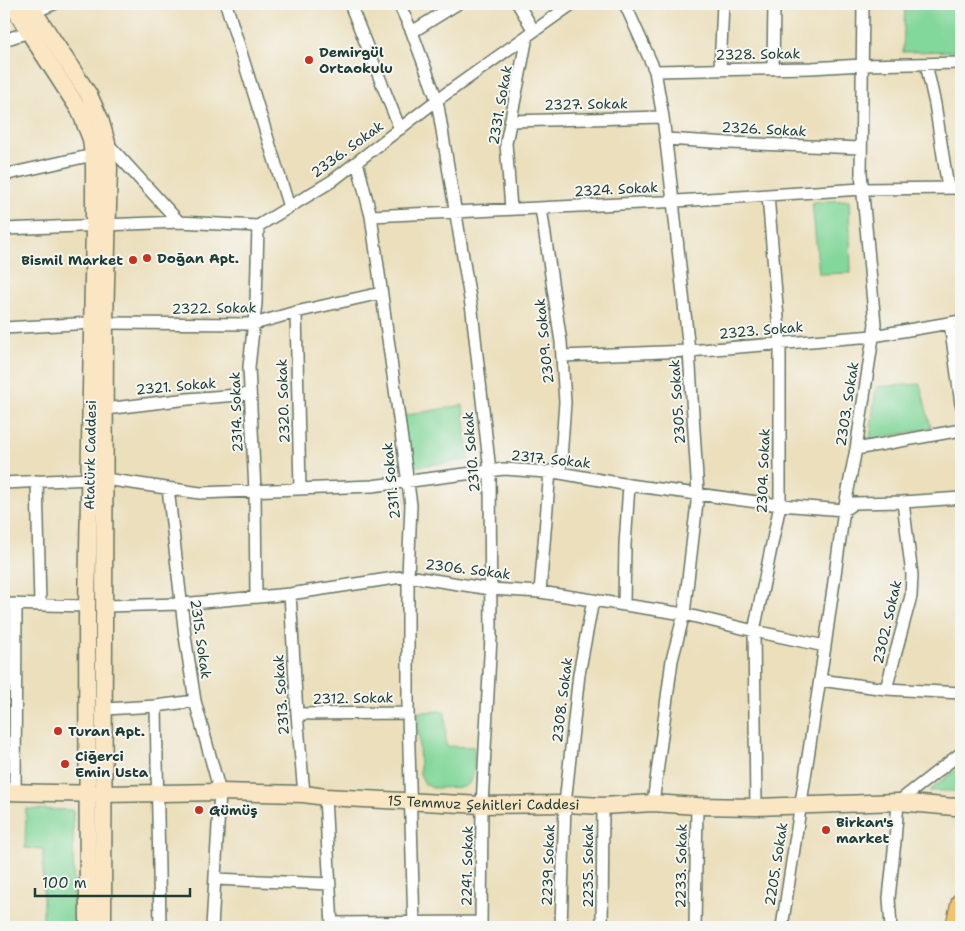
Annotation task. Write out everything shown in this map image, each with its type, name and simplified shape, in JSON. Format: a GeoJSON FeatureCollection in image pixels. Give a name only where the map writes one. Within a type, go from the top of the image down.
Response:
{"type":"FeatureCollection","features":[{"type":"Feature","properties":{"kind":"highway"},"geometry":{"type":"LineString","coordinates":[[955,927],[961,902]]}},
{"type":"Feature","properties":{"kind":"main road","name":"Atatürk Caddesi"},"geometry":{"type":"LineString","coordinates":[[12,4],[80,111],[91,139],[101,225]]}},
{"type":"Feature","properties":{"kind":"main road","name":"Atatürk Caddesi"},"geometry":{"type":"LineString","coordinates":[[32,8],[89,95],[100,119],[107,144],[109,168],[101,225],[97,479],[104,606],[105,709],[96,793],[88,927]]}},
{"type":"Feature","properties":{"kind":"main road","name":"Atatürk Caddesi"},"geometry":{"type":"LineString","coordinates":[[99,323],[105,409],[97,479],[87,606],[103,927]]}},
{"type":"Feature","properties":{"kind":"main road","name":"15 Temmuz Şehitleri Caddesi"},"geometry":{"type":"LineString","coordinates":[[10,792],[304,794],[325,797],[482,805],[565,804],[603,806],[653,803],[756,807],[898,802],[959,809]]}},
{"type":"Feature","properties":{"kind":"street"},"geometry":{"type":"LineString","coordinates":[[32,8],[54,4]]}},
{"type":"Feature","properties":{"kind":"street"},"geometry":{"type":"LineString","coordinates":[[226,4],[289,207]]}},
{"type":"Feature","properties":{"kind":"street"},"geometry":{"type":"LineString","coordinates":[[350,4],[400,129]]}},
{"type":"Feature","properties":{"kind":"street","name":"2310. Sokak"},"geometry":{"type":"LineString","coordinates":[[399,4],[412,32],[437,100],[472,311],[490,471],[490,637],[482,805]]}},
{"type":"Feature","properties":{"kind":"street"},"geometry":{"type":"LineString","coordinates":[[518,4],[530,34]]}},
{"type":"Feature","properties":{"kind":"street","name":"2336. Sokak"},"geometry":{"type":"LineString","coordinates":[[258,226],[332,181],[437,100],[572,4]]}},
{"type":"Feature","properties":{"kind":"street","name":"2305. Sokak"},"geometry":{"type":"LineString","coordinates":[[625,4],[655,71],[663,117],[689,351],[698,494],[684,614],[672,660],[653,803]]}},
{"type":"Feature","properties":{"kind":"street"},"geometry":{"type":"LineString","coordinates":[[720,69],[723,4]]}},
{"type":"Feature","properties":{"kind":"street"},"geometry":{"type":"LineString","coordinates":[[773,68],[774,4]]}},
{"type":"Feature","properties":{"kind":"street","name":"2303. Sokak"},"geometry":{"type":"LineString","coordinates":[[800,805],[874,324],[861,173],[863,4]]}},
{"type":"Feature","properties":{"kind":"street"},"geometry":{"type":"LineString","coordinates":[[412,32],[451,5]]}},
{"type":"Feature","properties":{"kind":"street"},"geometry":{"type":"LineString","coordinates":[[4,40],[29,32]]}},
{"type":"Feature","properties":{"kind":"street","name":"2331. Sokak"},"geometry":{"type":"LineString","coordinates":[[511,209],[506,143],[530,34]]}},
{"type":"Feature","properties":{"kind":"street","name":"2328. Sokak"},"geometry":{"type":"LineString","coordinates":[[655,71],[811,68],[862,64],[961,63]]}},
{"type":"Feature","properties":{"kind":"street"},"geometry":{"type":"LineString","coordinates":[[926,64],[935,104],[948,188]]}},
{"type":"Feature","properties":{"kind":"street","name":"2327. Sokak"},"geometry":{"type":"LineString","coordinates":[[510,120],[663,117]]}},
{"type":"Feature","properties":{"kind":"street","name":"2326. Sokak"},"geometry":{"type":"LineString","coordinates":[[666,139],[739,144],[861,148]]}},
{"type":"Feature","properties":{"kind":"street"},"geometry":{"type":"LineString","coordinates":[[107,144],[179,222]]}},
{"type":"Feature","properties":{"kind":"street"},"geometry":{"type":"LineString","coordinates":[[4,175],[93,156]]}},
{"type":"Feature","properties":{"kind":"street","name":"2311. Sokak"},"geometry":{"type":"LineString","coordinates":[[357,162],[371,216],[411,505],[408,576],[408,713],[414,925]]}},
{"type":"Feature","properties":{"kind":"street","name":"2324. Sokak"},"geometry":{"type":"LineString","coordinates":[[371,216],[673,201],[862,189],[961,188]]}},
{"type":"Feature","properties":{"kind":"street","name":"2304. Sokak"},"geometry":{"type":"LineString","coordinates":[[756,807],[754,631],[780,506],[780,343],[768,195]]}},
{"type":"Feature","properties":{"kind":"street","name":"2309. Sokak"},"geometry":{"type":"LineString","coordinates":[[540,592],[565,402],[560,333],[541,208]]}},
{"type":"Feature","properties":{"kind":"street"},"geometry":{"type":"LineString","coordinates":[[4,229],[179,222],[258,226]]}},
{"type":"Feature","properties":{"kind":"street","name":"2314. Sokak"},"geometry":{"type":"LineString","coordinates":[[256,597],[255,491],[249,367],[256,303],[258,226]]}},
{"type":"Feature","properties":{"kind":"street","name":"2322. Sokak"},"geometry":{"type":"LineString","coordinates":[[4,328],[99,323],[254,324],[296,312],[381,293]]}},
{"type":"Feature","properties":{"kind":"street","name":"2320. Sokak"},"geometry":{"type":"LineString","coordinates":[[296,312],[300,489]]}},
{"type":"Feature","properties":{"kind":"street"},"geometry":{"type":"LineString","coordinates":[[956,322],[961,404]]}},
{"type":"Feature","properties":{"kind":"street","name":"2323. Sokak"},"geometry":{"type":"LineString","coordinates":[[562,356],[689,351],[873,336],[956,322]]}},
{"type":"Feature","properties":{"kind":"street","name":"2321. Sokak"},"geometry":{"type":"LineString","coordinates":[[105,409],[250,394]]}},
{"type":"Feature","properties":{"kind":"street"},"geometry":{"type":"LineString","coordinates":[[856,449],[961,430]]}},
{"type":"Feature","properties":{"kind":"street","name":"2317. Sokak"},"geometry":{"type":"LineString","coordinates":[[4,483],[97,479],[200,493],[372,486],[504,469],[555,472],[629,485],[780,506],[844,510],[854,504],[961,498]]}},
{"type":"Feature","properties":{"kind":"street"},"geometry":{"type":"LineString","coordinates":[[37,482],[40,604]]}},
{"type":"Feature","properties":{"kind":"street"},"geometry":{"type":"LineString","coordinates":[[624,604],[629,485]]}},
{"type":"Feature","properties":{"kind":"street","name":"2315. Sokak"},"geometry":{"type":"LineString","coordinates":[[168,488],[194,701],[220,792],[212,927]]}},
{"type":"Feature","properties":{"kind":"street","name":"2302. Sokak"},"geometry":{"type":"LineString","coordinates":[[886,689],[911,596],[912,575],[903,502]]}},
{"type":"Feature","properties":{"kind":"street","name":"2306. Sokak"},"geometry":{"type":"LineString","coordinates":[[104,606],[181,604],[290,594],[408,576],[490,588],[540,592],[684,614],[825,646]]}},
{"type":"Feature","properties":{"kind":"street","name":"2313. Sokak"},"geometry":{"type":"LineString","coordinates":[[290,594],[304,794]]}},
{"type":"Feature","properties":{"kind":"street","name":"2308. Sokak"},"geometry":{"type":"LineString","coordinates":[[565,804],[579,674],[593,600]]}},
{"type":"Feature","properties":{"kind":"street"},"geometry":{"type":"LineString","coordinates":[[10,792],[10,604],[87,606]]}},
{"type":"Feature","properties":{"kind":"street"},"geometry":{"type":"LineString","coordinates":[[820,680],[886,689],[961,694]]}},
{"type":"Feature","properties":{"kind":"street"},"geometry":{"type":"LineString","coordinates":[[105,709],[156,706],[194,701]]}},
{"type":"Feature","properties":{"kind":"street"},"geometry":{"type":"LineString","coordinates":[[156,706],[160,927]]}},
{"type":"Feature","properties":{"kind":"street","name":"2312. Sokak"},"geometry":{"type":"LineString","coordinates":[[297,714],[408,713]]}},
{"type":"Feature","properties":{"kind":"street"},"geometry":{"type":"LineString","coordinates":[[891,927],[889,898],[898,802],[961,753]]}},
{"type":"Feature","properties":{"kind":"street"},"geometry":{"type":"LineString","coordinates":[[325,797],[332,925],[481,925]]}},
{"type":"Feature","properties":{"kind":"street","name":"2239 Sokak"},"geometry":{"type":"LineString","coordinates":[[561,927],[565,804]]}},
{"type":"Feature","properties":{"kind":"street","name":"2241. Sokak"},"geometry":{"type":"LineString","coordinates":[[481,925],[482,805]]}},
{"type":"Feature","properties":{"kind":"street","name":"2205. Sokak"},"geometry":{"type":"LineString","coordinates":[[782,927],[800,805]]}},
{"type":"Feature","properties":{"kind":"street","name":"2235. Sokak"},"geometry":{"type":"LineString","coordinates":[[602,927],[603,806]]}},
{"type":"Feature","properties":{"kind":"street","name":"2233. Sokak"},"geometry":{"type":"LineString","coordinates":[[695,927],[697,806]]}},
{"type":"Feature","properties":{"kind":"street"},"geometry":{"type":"LineString","coordinates":[[215,879],[330,884]]}},
{"type":"Feature","properties":{"kind":"green space"},"geometry":{"type":"Polygon","coordinates":[[[905,4],[961,4],[961,51],[903,52],[905,4]]]}},
{"type":"Feature","properties":{"kind":"green space"},"geometry":{"type":"Polygon","coordinates":[[[849,200],[851,273],[819,274],[812,202],[849,200]]]}},
{"type":"Feature","properties":{"kind":"green space"},"geometry":{"type":"Polygon","coordinates":[[[920,384],[931,428],[870,440],[876,387],[920,384]]]}},
{"type":"Feature","properties":{"kind":"green space"},"geometry":{"type":"Polygon","coordinates":[[[463,405],[469,460],[410,467],[402,416],[463,405]]]}},
{"type":"Feature","properties":{"kind":"green space"},"geometry":{"type":"Polygon","coordinates":[[[445,711],[446,746],[474,747],[474,772],[471,782],[464,787],[433,788],[425,784],[420,774],[418,712],[445,711]]]}},
{"type":"Feature","properties":{"kind":"green space"},"geometry":{"type":"Polygon","coordinates":[[[961,766],[961,791],[929,791],[961,766]]]}},
{"type":"Feature","properties":{"kind":"green space"},"geometry":{"type":"Polygon","coordinates":[[[26,809],[73,810],[74,921],[69,927],[43,927],[43,849],[25,848],[26,809]]]}},
{"type":"Feature","properties":{"kind":"place","name":"Demirgül Ortaokulu"},"geometry":{"type":"Point","coordinates":[309,60]}},
{"type":"Feature","properties":{"kind":"place","name":"Doğan Apt."},"geometry":{"type":"Point","coordinates":[147,258]}},
{"type":"Feature","properties":{"kind":"place","name":"Bismil Market"},"geometry":{"type":"Point","coordinates":[133,260]}},
{"type":"Feature","properties":{"kind":"place","name":"Turan Apt."},"geometry":{"type":"Point","coordinates":[58,731]}},
{"type":"Feature","properties":{"kind":"place","name":"Ciğerci Emin Usta"},"geometry":{"type":"Point","coordinates":[65,764]}},
{"type":"Feature","properties":{"kind":"place","name":"Gümüş"},"geometry":{"type":"Point","coordinates":[199,810]}},
{"type":"Feature","properties":{"kind":"place","name":"Birkan's market"},"geometry":{"type":"Point","coordinates":[826,830]}}]}
